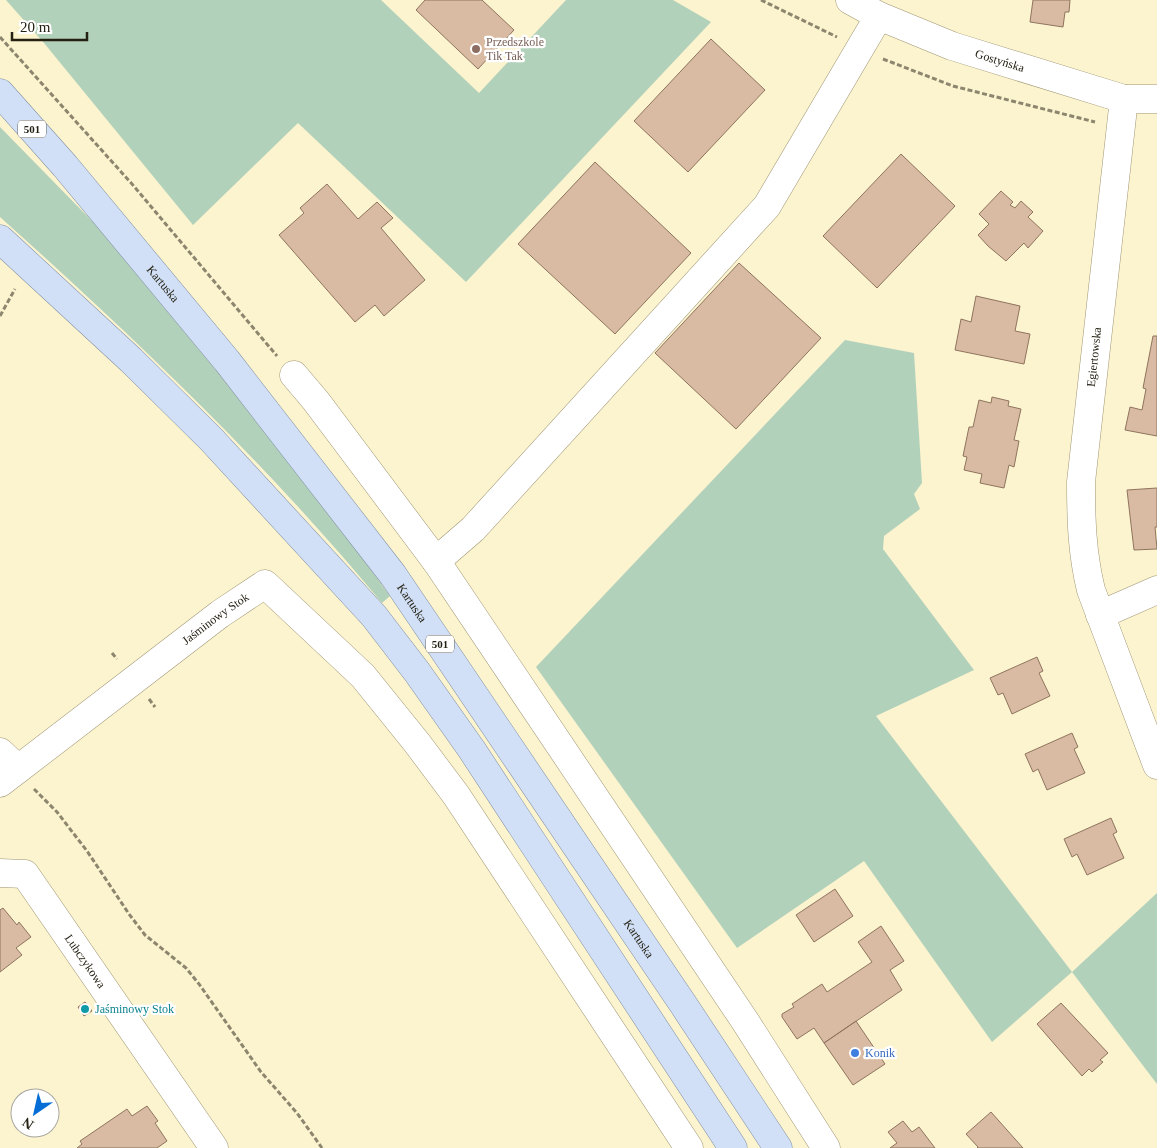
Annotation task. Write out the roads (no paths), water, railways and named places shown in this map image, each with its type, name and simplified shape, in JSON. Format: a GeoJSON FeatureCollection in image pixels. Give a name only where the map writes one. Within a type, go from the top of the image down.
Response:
{"type":"FeatureCollection","features":[{"type":"Feature","properties":{"kind":"main road","name":"Kartuska"},"geometry":{"type":"LineString","coordinates":[[0,93],[65,166],[227,361],[393,574],[778,1148]]}},
{"type":"Feature","properties":{"kind":"main road"},"geometry":{"type":"LineString","coordinates":[[0,238],[131,360],[211,439],[374,616],[417,672],[472,750],[733,1148]]}},
{"type":"Feature","properties":{"kind":"street","name":"Gostyńska"},"geometry":{"type":"LineString","coordinates":[[850,0],[879,16],[952,46],[1124,98],[1157,99]]}},
{"type":"Feature","properties":{"kind":"street"},"geometry":{"type":"LineString","coordinates":[[436,562],[473,530],[767,206],[879,16]]}},
{"type":"Feature","properties":{"kind":"street","name":"Egiertowska"},"geometry":{"type":"LineString","coordinates":[[1124,98],[1081,482],[1081,528],[1084,562],[1091,590],[1157,765]]}},
{"type":"Feature","properties":{"kind":"street"},"geometry":{"type":"LineString","coordinates":[[294,375],[316,401],[436,562],[745,1021],[826,1148]]}},
{"type":"Feature","properties":{"kind":"street","name":"Jaśminowy Stok"},"geometry":{"type":"LineString","coordinates":[[6,768],[220,614],[265,584],[363,676],[417,743],[456,795],[689,1148]]}},
{"type":"Feature","properties":{"kind":"street"},"geometry":{"type":"LineString","coordinates":[[1100,614],[1157,590]]}},
{"type":"Feature","properties":{"kind":"street","name":"Lubczykowa"},"geometry":{"type":"LineString","coordinates":[[12,873],[214,1148]]}},
{"type":"Feature","properties":{"kind":"place","name":"Przedszkole Tik Tak"},"geometry":{"type":"Point","coordinates":[476,49]}},
{"type":"Feature","properties":{"kind":"place","name":"Jaśminowy Stok"},"geometry":{"type":"Point","coordinates":[85,1009]}},
{"type":"Feature","properties":{"kind":"place","name":"Konik"},"geometry":{"type":"Point","coordinates":[855,1053]}}]}
